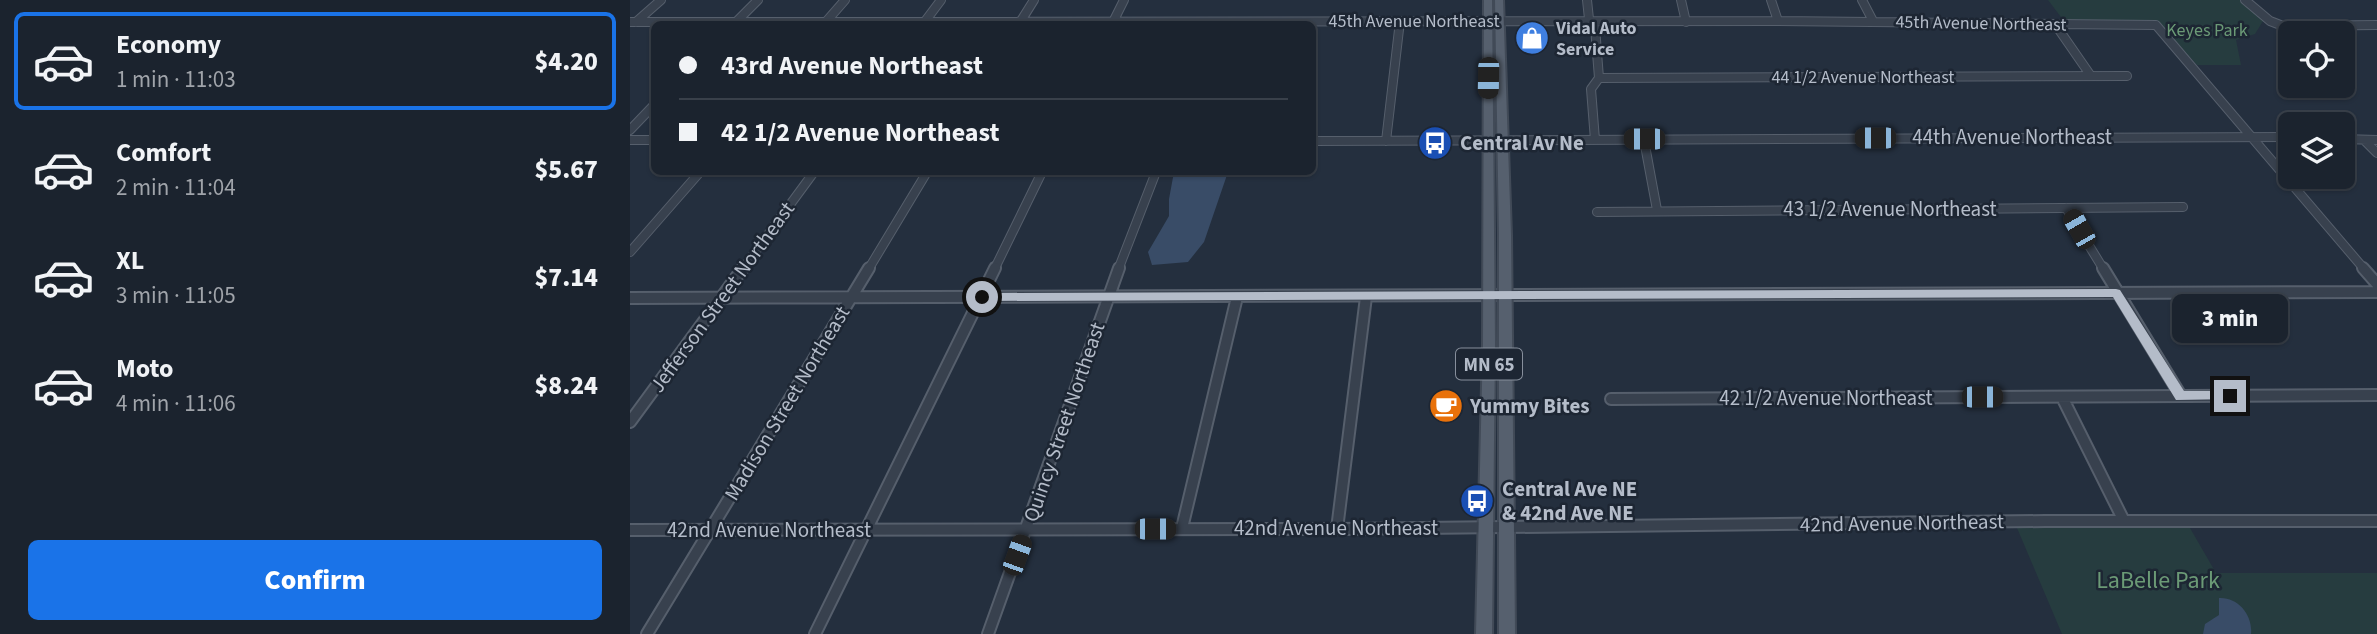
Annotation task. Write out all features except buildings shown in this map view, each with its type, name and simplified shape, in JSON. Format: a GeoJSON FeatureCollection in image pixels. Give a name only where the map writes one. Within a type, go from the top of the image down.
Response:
{"type":"FeatureCollection","features":[{"type":"Feature","properties":{"kind":"main road","name":"MN 65"},"geometry":{"type":"LineString","coordinates":[[1488,0],[1494,21],[1503,140],[1507,634]]}},
{"type":"Feature","properties":{"kind":"main road","name":"MN 65"},"geometry":{"type":"LineString","coordinates":[[1484,634],[1488,430],[1487,140],[1494,21],[1499,0]]}},
{"type":"Feature","properties":{"kind":"street"},"geometry":{"type":"LineString","coordinates":[[632,23],[661,0]]}},
{"type":"Feature","properties":{"kind":"street"},"geometry":{"type":"LineString","coordinates":[[737,21],[758,0]]}},
{"type":"Feature","properties":{"kind":"street"},"geometry":{"type":"LineString","coordinates":[[827,21],[845,0]]}},
{"type":"Feature","properties":{"kind":"street"},"geometry":{"type":"LineString","coordinates":[[925,21],[941,0]]}},
{"type":"Feature","properties":{"kind":"street"},"geometry":{"type":"LineString","coordinates":[[1021,21],[1034,0]]}},
{"type":"Feature","properties":{"kind":"street"},"geometry":{"type":"LineString","coordinates":[[1114,21],[1124,0]]}},
{"type":"Feature","properties":{"kind":"street"},"geometry":{"type":"LineString","coordinates":[[1587,0],[1600,78],[1591,89],[1595,140]]}},
{"type":"Feature","properties":{"kind":"street"},"geometry":{"type":"LineString","coordinates":[[1681,0],[1686,22]]}},
{"type":"Feature","properties":{"kind":"street"},"geometry":{"type":"LineString","coordinates":[[1771,0],[1778,21]]}},
{"type":"Feature","properties":{"kind":"street"},"geometry":{"type":"LineString","coordinates":[[1863,0],[1873,21]]}},
{"type":"Feature","properties":{"kind":"street"},"geometry":{"type":"LineString","coordinates":[[2245,0],[2270,21],[2283,26],[2377,25]]}},
{"type":"Feature","properties":{"kind":"street"},"geometry":{"type":"LineString","coordinates":[[1386,141],[1399,21]]}},
{"type":"Feature","properties":{"kind":"street","name":"45th Avenue Northeast"},"geometry":{"type":"LineString","coordinates":[[1316,23],[1873,21],[2156,25],[2252,135]]}},
{"type":"Feature","properties":{"kind":"street","name":"45th Avenue Northeast"},"geometry":{"type":"LineString","coordinates":[[632,23],[651,23]]}},
{"type":"Feature","properties":{"kind":"street"},"geometry":{"type":"LineString","coordinates":[[2055,24],[2091,76]]}},
{"type":"Feature","properties":{"kind":"street","name":"44 1/2 Avenue Northeast"},"geometry":{"type":"LineString","coordinates":[[1600,78],[2127,76]]}},
{"type":"Feature","properties":{"kind":"street"},"geometry":{"type":"LineString","coordinates":[[630,130],[651,108]]}},
{"type":"Feature","properties":{"kind":"street"},"geometry":{"type":"LineString","coordinates":[[2252,135],[2377,284]]}},
{"type":"Feature","properties":{"kind":"street","name":"44th Avenue Northeast"},"geometry":{"type":"LineString","coordinates":[[1316,141],[2278,136]]}},
{"type":"Feature","properties":{"kind":"street"},"geometry":{"type":"LineString","coordinates":[[1644,139],[1657,210]]}},
{"type":"Feature","properties":{"kind":"street"},"geometry":{"type":"LineString","coordinates":[[630,140],[651,140]]}},
{"type":"Feature","properties":{"kind":"street"},"geometry":{"type":"LineString","coordinates":[[2355,140],[2377,140]]}},
{"type":"Feature","properties":{"kind":"street"},"geometry":{"type":"LineString","coordinates":[[2364,140],[2377,153]]}},
{"type":"Feature","properties":{"kind":"street"},"geometry":{"type":"LineString","coordinates":[[630,252],[697,175]]}},
{"type":"Feature","properties":{"kind":"street","name":"Jefferson Street Northeast"},"geometry":{"type":"LineString","coordinates":[[630,422],[812,175]]}},
{"type":"Feature","properties":{"kind":"street","name":"Madison Street Northeast"},"geometry":{"type":"LineString","coordinates":[[647,634],[925,175]]}},
{"type":"Feature","properties":{"kind":"street"},"geometry":{"type":"LineString","coordinates":[[815,634],[1041,175]]}},
{"type":"Feature","properties":{"kind":"street","name":"Quincy Street Northeast"},"geometry":{"type":"LineString","coordinates":[[988,634],[1108,297],[1155,175]]}},
{"type":"Feature","properties":{"kind":"street","name":"43 1/2 Avenue Northeast"},"geometry":{"type":"LineString","coordinates":[[1597,212],[2183,207]]}},
{"type":"Feature","properties":{"kind":"street"},"geometry":{"type":"LineString","coordinates":[[2066,208],[2180,396]]}},
{"type":"Feature","properties":{"kind":"street"},"geometry":{"type":"LineString","coordinates":[[630,298],[2377,292]]}},
{"type":"Feature","properties":{"kind":"street"},"geometry":{"type":"LineString","coordinates":[[1182,528],[1237,297]]}},
{"type":"Feature","properties":{"kind":"street"},"geometry":{"type":"LineString","coordinates":[[1337,529],[1366,297]]}},
{"type":"Feature","properties":{"kind":"street","name":"42 1/2 Avenue Northeast"},"geometry":{"type":"LineString","coordinates":[[1611,399],[2377,395]]}},
{"type":"Feature","properties":{"kind":"street"},"geometry":{"type":"LineString","coordinates":[[2062,397],[2124,521]]}},
{"type":"Feature","properties":{"kind":"street","name":"42nd Avenue Northeast"},"geometry":{"type":"LineString","coordinates":[[630,530],[1337,529],[2377,521]]}},
{"type":"Feature","properties":{"kind":"green space","name":"Keyes Park"},"geometry":{"type":"Polygon","coordinates":[[[2048,0],[2240,0],[2263,21],[2255,34],[2236,40],[2241,65],[2197,65],[2161,25],[2064,21],[2048,0]]]}},
{"type":"Feature","properties":{"kind":"green space","name":"LaBelle Park"},"geometry":{"type":"Polygon","coordinates":[[[2017,528],[2190,528],[2216,573],[2377,573],[2377,634],[2062,634],[2017,528]]]}},
{"type":"Feature","properties":{"kind":"water"},"geometry":{"type":"Polygon","coordinates":[[[1173,175],[1227,175],[1204,242],[1188,262],[1152,265],[1148,252],[1169,216],[1173,175]]]}},
{"type":"Feature","properties":{"kind":"water"},"geometry":{"type":"Polygon","coordinates":[[[2219,598],[2226,598],[2243,608],[2250,620],[2251,634],[2203,634],[2205,624],[2219,615],[2219,598]]]}},
{"type":"Feature","properties":{"kind":"place","name":"Vidal Auto Service"},"geometry":{"type":"Point","coordinates":[1532,38]}},
{"type":"Feature","properties":{"kind":"place","name":"Central Av Ne"},"geometry":{"type":"Point","coordinates":[1435,143]}},
{"type":"Feature","properties":{"kind":"place","name":"Yummy Bites"},"geometry":{"type":"Point","coordinates":[1446,406]}},
{"type":"Feature","properties":{"kind":"place","name":"Central Ave NE & 42nd Ave NE"},"geometry":{"type":"Point","coordinates":[1477,501]}},
{"type":"Feature","properties":{"kind":"route"},"geometry":{"type":"LineString","coordinates":[[982,297],[2116,293],[2180,396],[2230,396]]}}]}
